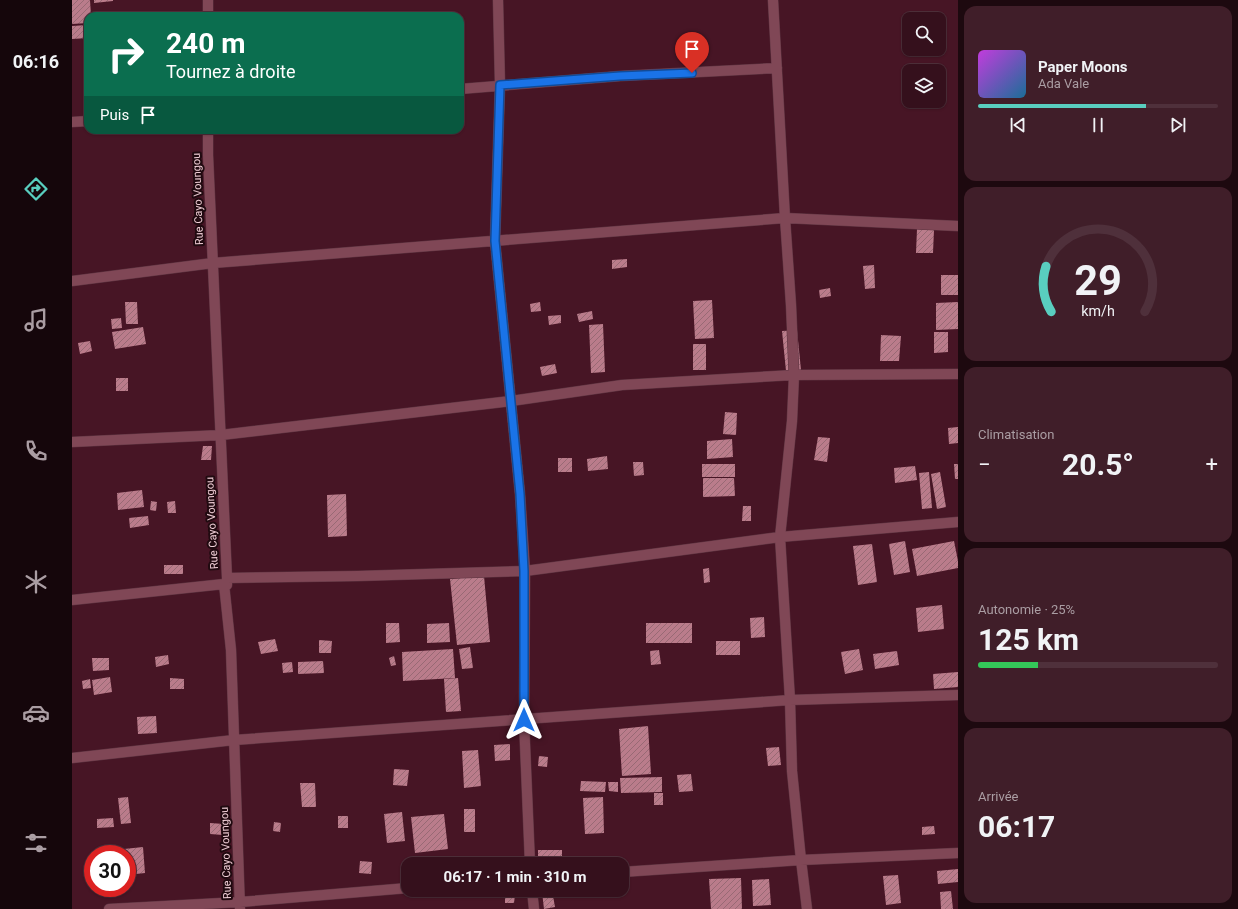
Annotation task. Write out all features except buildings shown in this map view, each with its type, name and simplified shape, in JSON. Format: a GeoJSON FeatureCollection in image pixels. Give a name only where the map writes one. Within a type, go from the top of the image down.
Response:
{"type":"FeatureCollection","features":[{"type":"Feature","properties":{"kind":"street"},"geometry":{"type":"LineString","coordinates":[[208,0],[208,12]]}},
{"type":"Feature","properties":{"kind":"street"},"geometry":{"type":"LineString","coordinates":[[498,0],[500,85],[495,241],[520,494],[524,571],[524,720],[530,857]]}},
{"type":"Feature","properties":{"kind":"street"},"geometry":{"type":"LineString","coordinates":[[773,0],[791,298],[794,375],[792,421],[780,536],[790,700],[792,770],[807,909]]}},
{"type":"Feature","properties":{"kind":"street"},"geometry":{"type":"LineString","coordinates":[[464,89],[620,76],[777,68]]}},
{"type":"Feature","properties":{"kind":"street"},"geometry":{"type":"LineString","coordinates":[[72,122],[84,121]]}},
{"type":"Feature","properties":{"kind":"street","name":"Rue Cayo Voungou"},"geometry":{"type":"LineString","coordinates":[[208,134],[225,581],[231,650],[240,906]]}},
{"type":"Feature","properties":{"kind":"street"},"geometry":{"type":"LineString","coordinates":[[72,281],[213,263],[785,218],[958,226]]}},
{"type":"Feature","properties":{"kind":"street"},"geometry":{"type":"LineString","coordinates":[[72,442],[220,435],[511,401],[622,385],[794,375],[958,374]]}},
{"type":"Feature","properties":{"kind":"street"},"geometry":{"type":"LineString","coordinates":[[72,600],[225,581],[524,571],[780,536],[958,522]]}},
{"type":"Feature","properties":{"kind":"street"},"geometry":{"type":"LineString","coordinates":[[72,758],[234,740],[790,700],[958,696]]}},
{"type":"Feature","properties":{"kind":"street"},"geometry":{"type":"LineString","coordinates":[[629,872],[801,860],[958,853]]}},
{"type":"Feature","properties":{"kind":"street"},"geometry":{"type":"LineString","coordinates":[[109,909],[240,906],[401,889]]}},
{"type":"Feature","properties":{"kind":"street"},"geometry":{"type":"LineString","coordinates":[[533,897],[534,909]]}},
{"type":"Feature","properties":{"kind":"route"},"geometry":{"type":"LineString","coordinates":[[524,720],[524,571],[520,494],[495,241],[500,85],[620,76],[692,73]]}}]}
